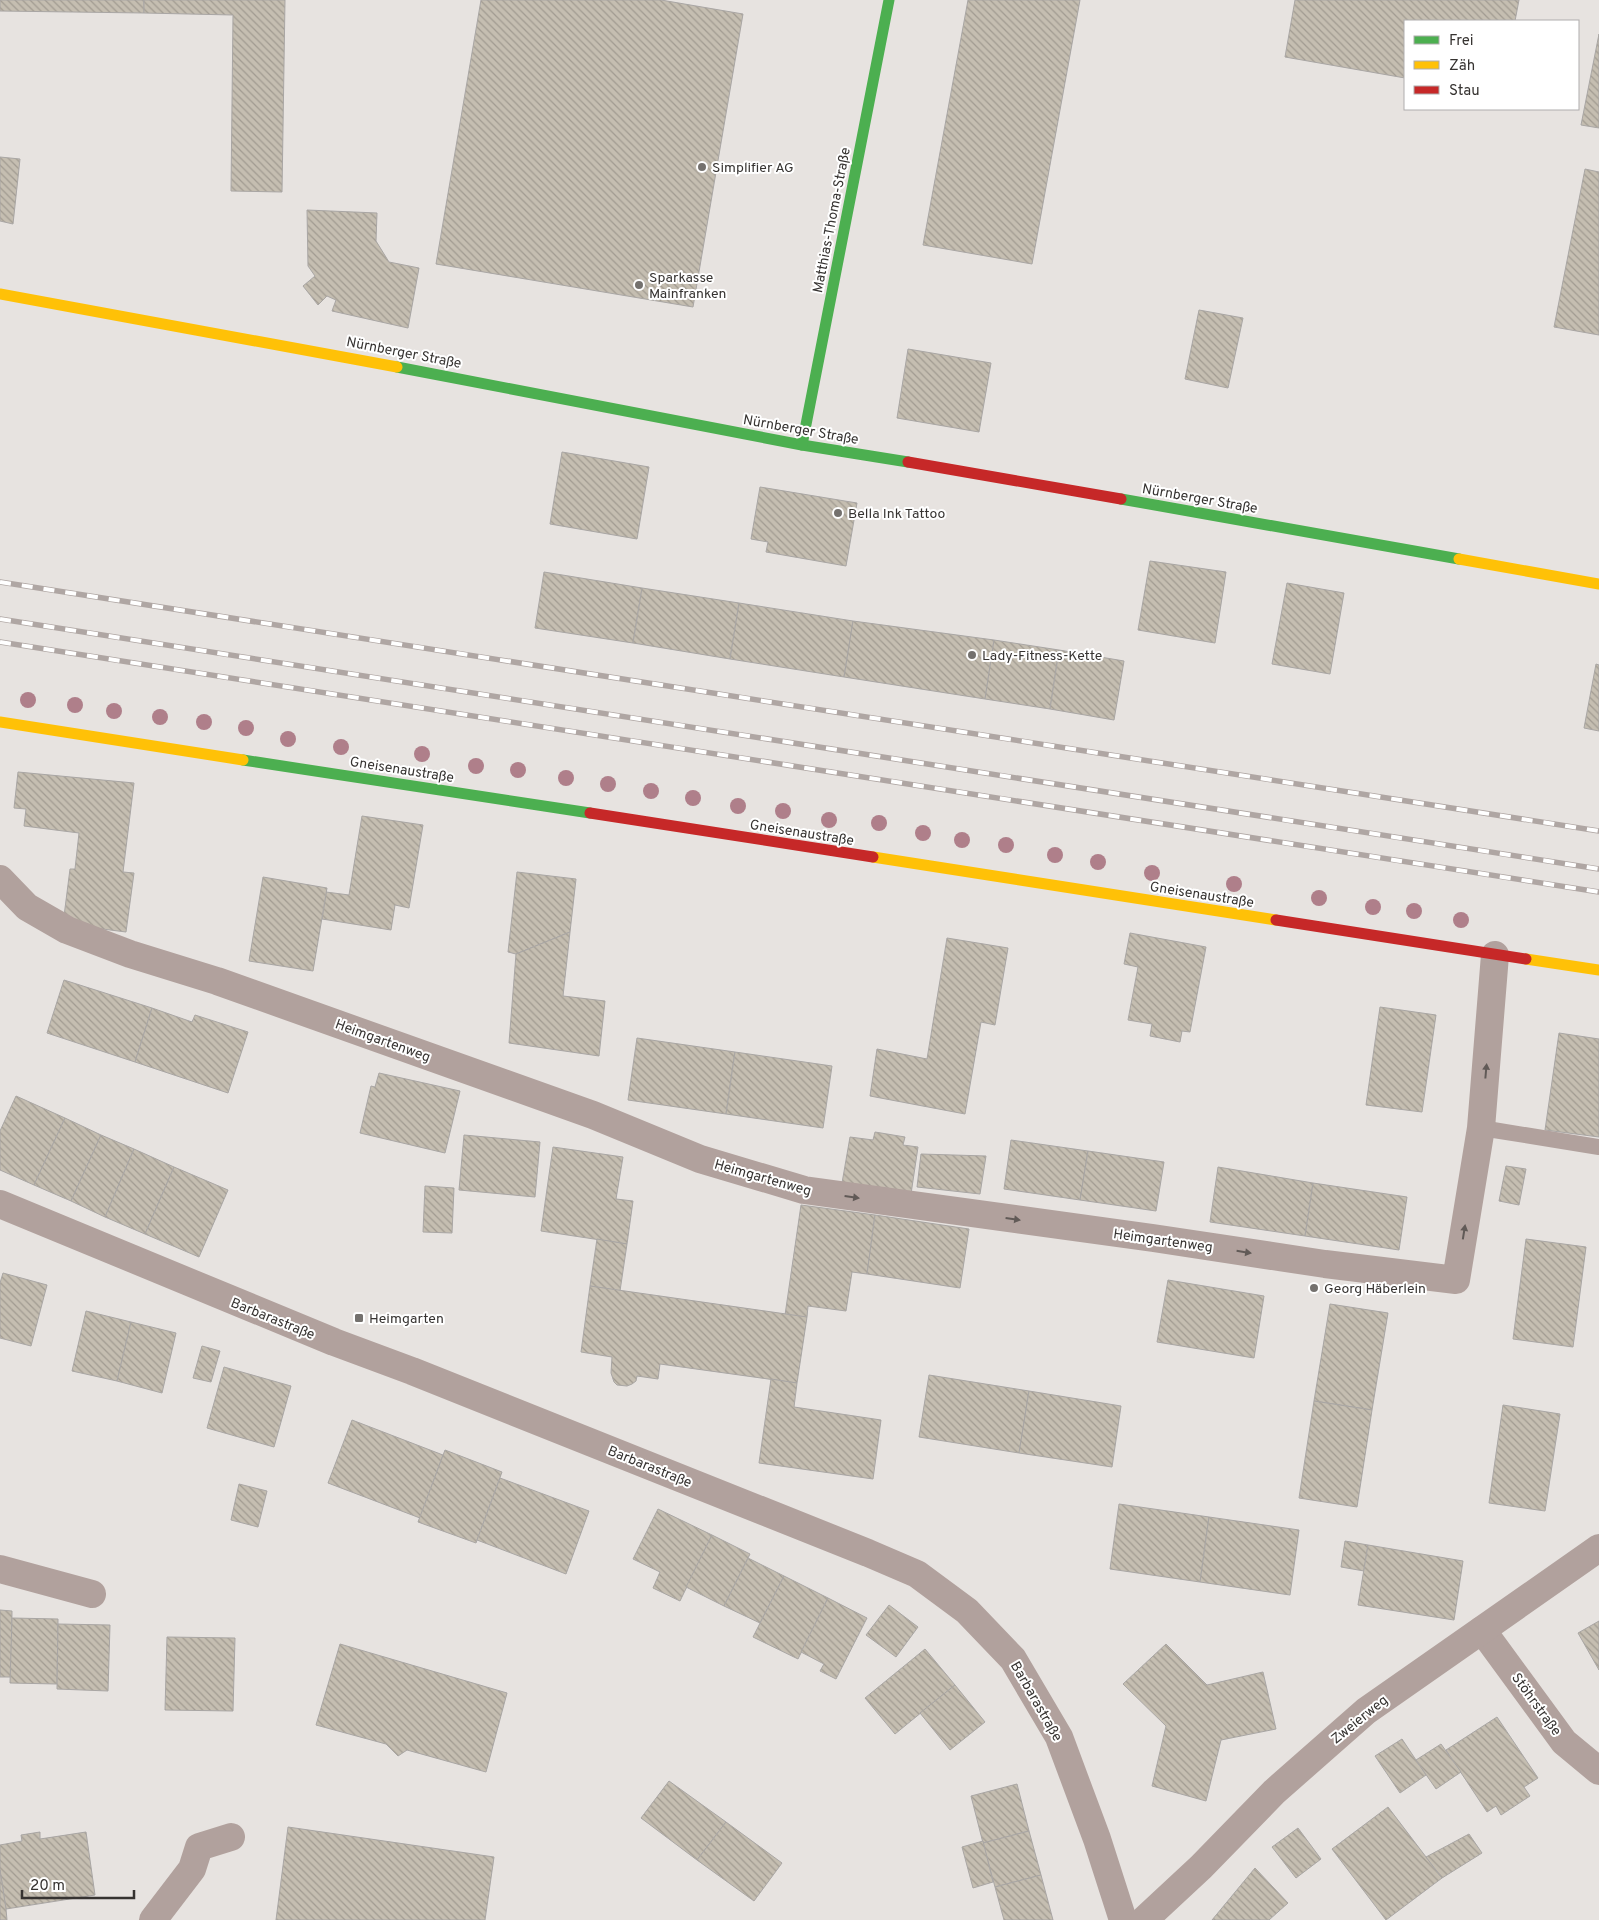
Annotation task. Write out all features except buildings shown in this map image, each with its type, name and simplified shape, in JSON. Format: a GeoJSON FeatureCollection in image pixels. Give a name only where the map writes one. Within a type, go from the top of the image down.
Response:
{"type":"FeatureCollection","features":[{"type":"Feature","properties":{"kind":"street","name":"Matthias-Thoma-Straße"},"geometry":{"type":"LineString","coordinates":[[802,445],[889,0]]}},
{"type":"Feature","properties":{"kind":"street","name":"Nürnberger Straße"},"geometry":{"type":"LineString","coordinates":[[0,294],[286,345],[802,445],[962,471],[1599,584]]}},
{"type":"Feature","properties":{"kind":"street","name":"Gneisenaustraße"},"geometry":{"type":"LineString","coordinates":[[0,722],[1599,970]]}},
{"type":"Feature","properties":{"kind":"street","name":"Heimgartenweg"},"geometry":{"type":"LineString","coordinates":[[0,879],[27,907],[67,930],[130,954],[218,981],[593,1115],[700,1159],[804,1190],[1153,1238],[1325,1264],[1456,1280],[1481,1128],[1496,955]]}},
{"type":"Feature","properties":{"kind":"street","name":"Barbarastraße"},"geometry":{"type":"LineString","coordinates":[[0,1204],[334,1342],[440,1382],[859,1549],[917,1574],[967,1611],[1013,1659],[1059,1737],[1097,1839],[1123,1920]]}},
{"type":"Feature","properties":{"kind":"street","name":"Zweierweg"},"geometry":{"type":"LineString","coordinates":[[1144,1920],[1201,1867],[1274,1792],[1366,1711],[1599,1548]]}},
{"type":"Feature","properties":{"kind":"street"},"geometry":{"type":"LineString","coordinates":[[0,1569],[92,1594]]}},
{"type":"Feature","properties":{"kind":"street","name":"Stöhrstraße"},"geometry":{"type":"LineString","coordinates":[[1482,1630],[1564,1742],[1599,1771]]}},
{"type":"Feature","properties":{"kind":"street"},"geometry":{"type":"LineString","coordinates":[[153,1920],[192,1869],[199,1847],[231,1837]]}},
{"type":"Feature","properties":{"kind":"lane"},"geometry":{"type":"LineString","coordinates":[[1481,1128],[1599,1147]]}},
{"type":"Feature","properties":{"kind":"railway"},"geometry":{"type":"LineString","coordinates":[[0,582],[1599,831]]}},
{"type":"Feature","properties":{"kind":"railway"},"geometry":{"type":"LineString","coordinates":[[0,619],[1599,869]]}},
{"type":"Feature","properties":{"kind":"railway"},"geometry":{"type":"LineString","coordinates":[[0,642],[1599,892]]}},
{"type":"Feature","properties":{"kind":"traffic: fast"},"geometry":{"type":"LineString","coordinates":[[802,445],[889,0]]}},
{"type":"Feature","properties":{"kind":"traffic: fast"},"geometry":{"type":"LineString","coordinates":[[397,367],[802,445],[908,462]]}},
{"type":"Feature","properties":{"kind":"traffic: fast"},"geometry":{"type":"LineString","coordinates":[[1121,499],[1459,559]]}},
{"type":"Feature","properties":{"kind":"traffic: fast"},"geometry":{"type":"LineString","coordinates":[[243,760],[590,813]]}},
{"type":"Feature","properties":{"kind":"traffic: slow"},"geometry":{"type":"LineString","coordinates":[[0,294],[397,367]]}},
{"type":"Feature","properties":{"kind":"traffic: slow"},"geometry":{"type":"LineString","coordinates":[[1459,559],[1599,584]]}},
{"type":"Feature","properties":{"kind":"traffic: slow"},"geometry":{"type":"LineString","coordinates":[[0,722],[243,760]]}},
{"type":"Feature","properties":{"kind":"traffic: slow"},"geometry":{"type":"LineString","coordinates":[[873,857],[1276,920]]}},
{"type":"Feature","properties":{"kind":"traffic: slow"},"geometry":{"type":"LineString","coordinates":[[1526,959],[1599,970]]}},
{"type":"Feature","properties":{"kind":"traffic: jam"},"geometry":{"type":"LineString","coordinates":[[908,462],[1121,499]]}},
{"type":"Feature","properties":{"kind":"traffic: jam"},"geometry":{"type":"LineString","coordinates":[[590,813],[873,857]]}},
{"type":"Feature","properties":{"kind":"traffic: jam"},"geometry":{"type":"LineString","coordinates":[[1276,920],[1526,959]]}},
{"type":"Feature","properties":{"kind":"place","name":"Simplifier AG"},"geometry":{"type":"Point","coordinates":[702,167]}},
{"type":"Feature","properties":{"kind":"place","name":"Sparkasse Mainfranken"},"geometry":{"type":"Point","coordinates":[639,285]}},
{"type":"Feature","properties":{"kind":"place","name":"Bella Ink Tattoo"},"geometry":{"type":"Point","coordinates":[838,513]}},
{"type":"Feature","properties":{"kind":"place","name":"Lady-Fitness-Kette"},"geometry":{"type":"Point","coordinates":[972,655]}},
{"type":"Feature","properties":{"kind":"place","name":"Georg Häberlein"},"geometry":{"type":"Point","coordinates":[1314,1288]}},
{"type":"Feature","properties":{"kind":"place","name":"Heimgarten"},"geometry":{"type":"Point","coordinates":[359,1318]}}]}
